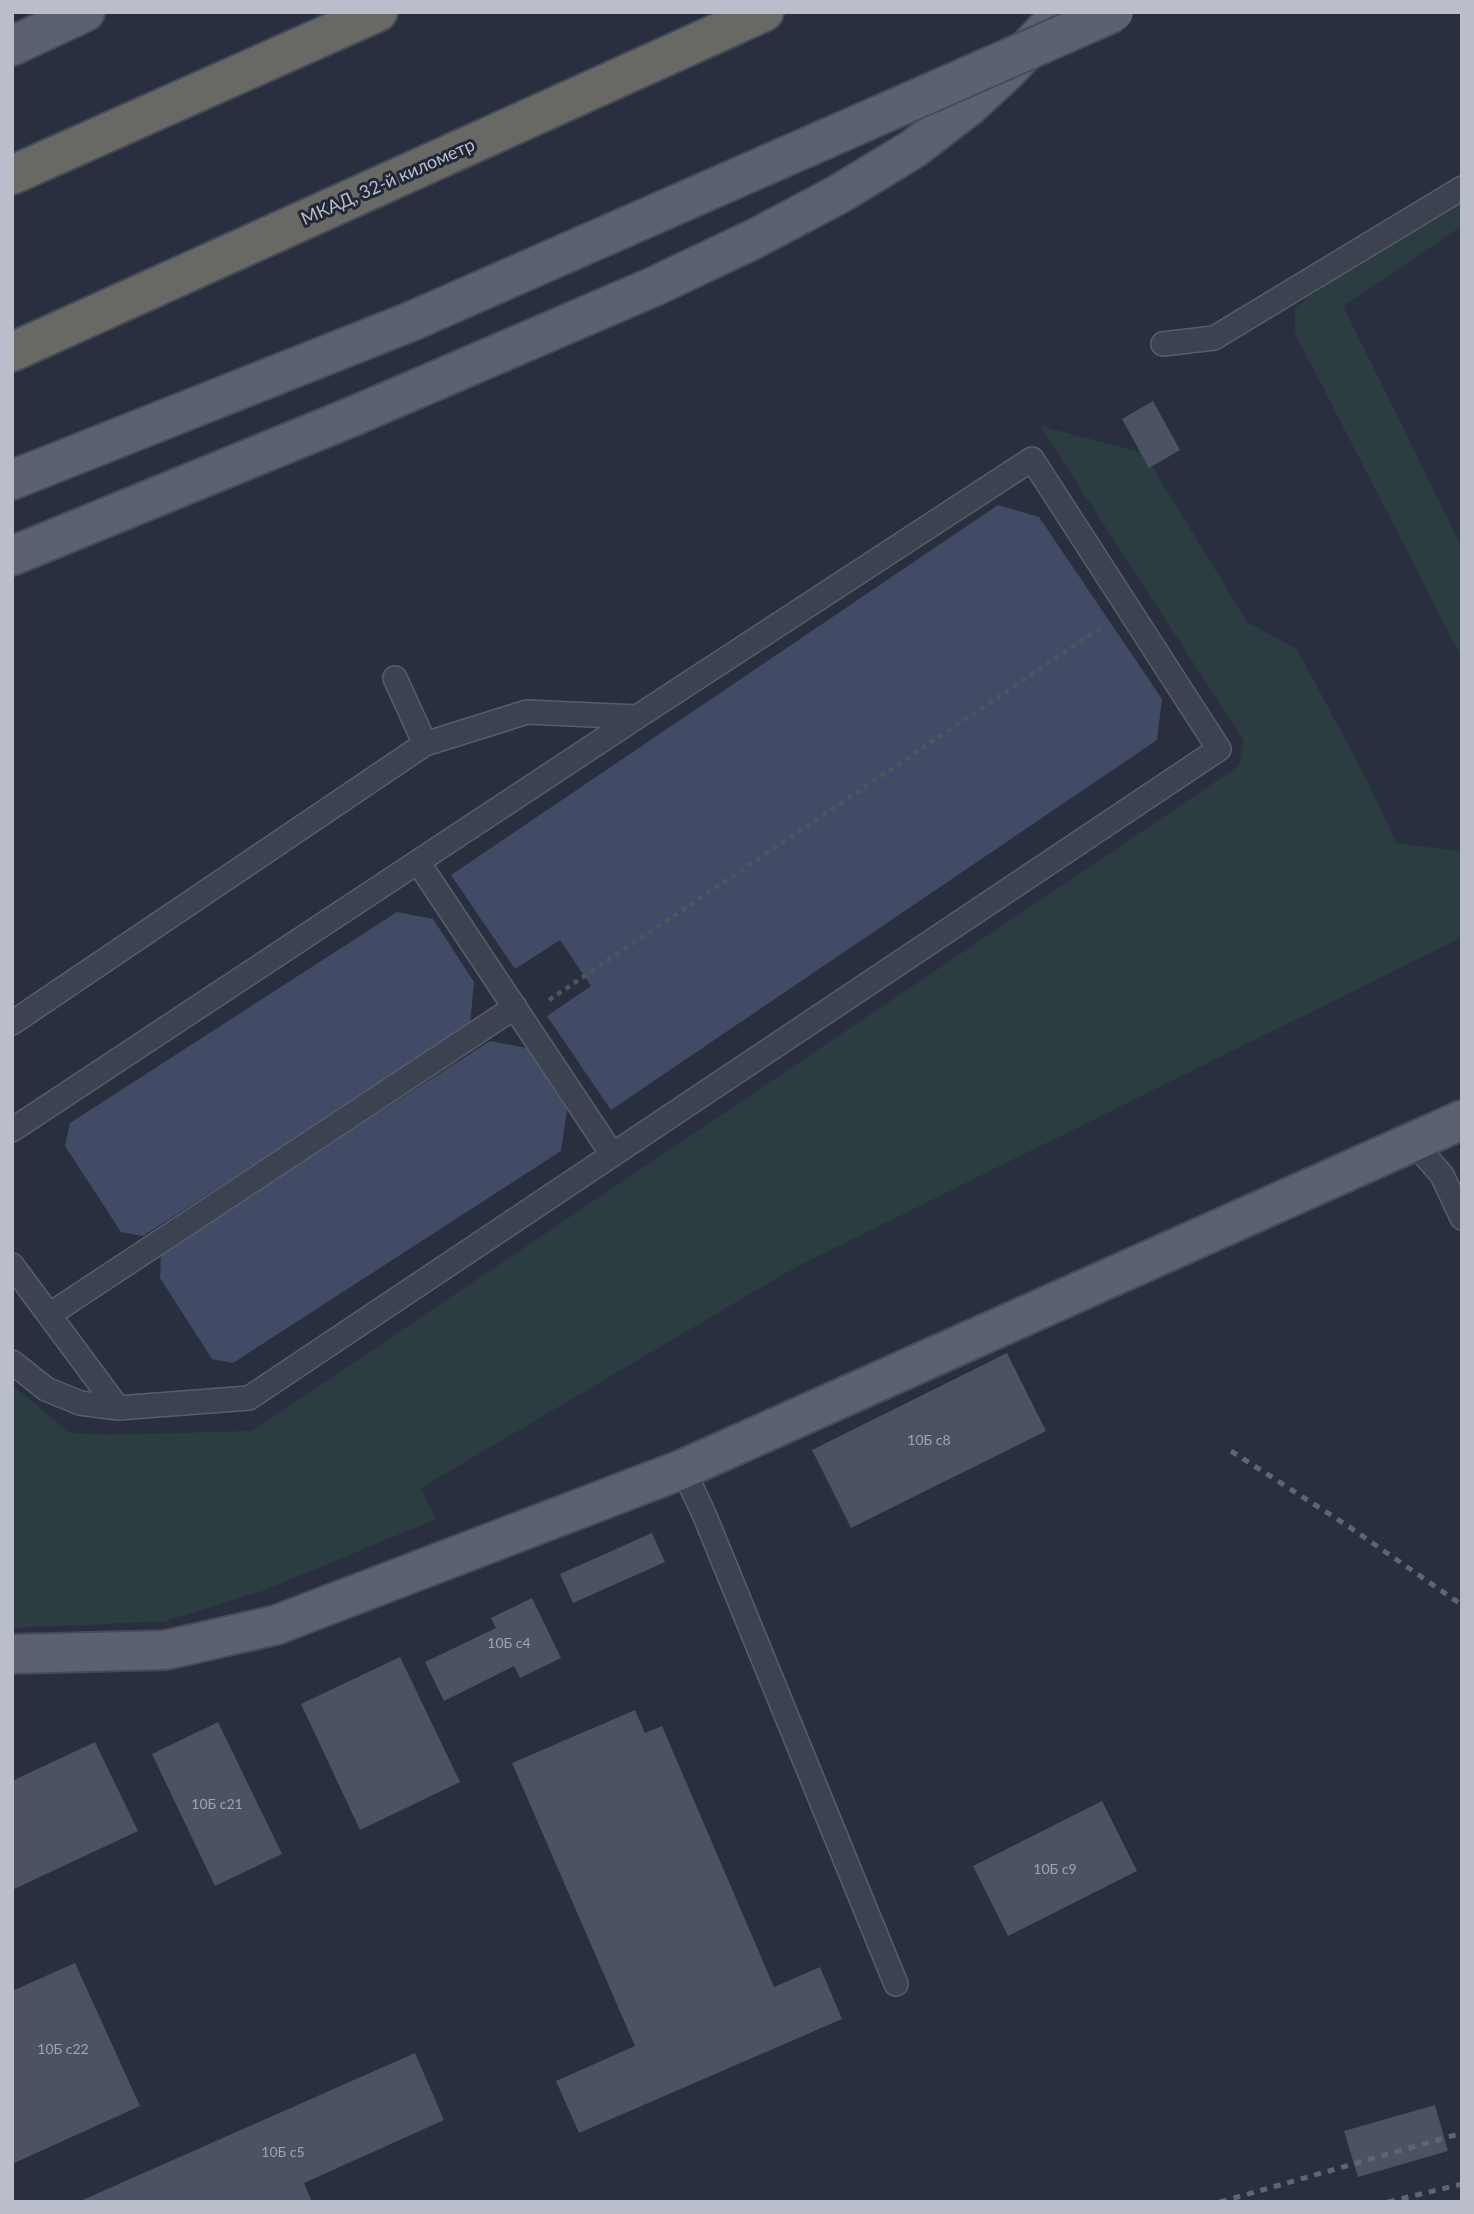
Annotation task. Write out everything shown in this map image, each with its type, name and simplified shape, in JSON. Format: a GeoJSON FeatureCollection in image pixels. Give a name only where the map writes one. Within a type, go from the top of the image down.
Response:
{"type":"FeatureCollection","features":[{"type":"Feature","properties":{"kind":"highway"},"geometry":{"type":"LineString","coordinates":[[12,175],[378,12]]}},
{"type":"Feature","properties":{"kind":"highway","name":"МКАД, 32-й километр"},"geometry":{"type":"LineString","coordinates":[[12,352],[764,12]]}},
{"type":"Feature","properties":{"kind":"main road"},"geometry":{"type":"LineString","coordinates":[[12,46],[85,12]]}},
{"type":"Feature","properties":{"kind":"main road"},"geometry":{"type":"LineString","coordinates":[[12,556],[356,415],[655,286],[754,239],[839,194],[913,149],[969,106],[1008,70],[1062,12]]}},
{"type":"Feature","properties":{"kind":"main road"},"geometry":{"type":"LineString","coordinates":[[12,480],[412,321],[1114,12]]}},
{"type":"Feature","properties":{"kind":"main road"},"geometry":{"type":"LineString","coordinates":[[12,1654],[166,1650],[276,1625],[683,1469],[1462,1120]]}},
{"type":"Feature","properties":{"kind":"lane"},"geometry":{"type":"LineString","coordinates":[[1163,344],[1214,338],[1462,188]]}},
{"type":"Feature","properties":{"kind":"lane"},"geometry":{"type":"LineString","coordinates":[[12,1130],[1032,459],[1219,749],[248,1398],[118,1408],[80,1403],[46,1389],[12,1362]]}},
{"type":"Feature","properties":{"kind":"lane"},"geometry":{"type":"LineString","coordinates":[[395,678],[425,744]]}},
{"type":"Feature","properties":{"kind":"lane"},"geometry":{"type":"LineString","coordinates":[[12,1023],[425,744],[527,712],[637,717]]}},
{"type":"Feature","properties":{"kind":"lane"},"geometry":{"type":"LineString","coordinates":[[418,862],[612,1154]]}},
{"type":"Feature","properties":{"kind":"lane"},"geometry":{"type":"LineString","coordinates":[[50,1315],[518,1013]]}},
{"type":"Feature","properties":{"kind":"lane"},"geometry":{"type":"LineString","coordinates":[[1412,1141],[1442,1175],[1462,1218]]}},
{"type":"Feature","properties":{"kind":"lane"},"geometry":{"type":"LineString","coordinates":[[12,1265],[118,1408]]}},
{"type":"Feature","properties":{"kind":"lane"},"geometry":{"type":"LineString","coordinates":[[683,1469],[704,1514],[896,1984]]}},
{"type":"Feature","properties":{"kind":"path"},"geometry":{"type":"LineString","coordinates":[[518,1013],[1129,609]]}},
{"type":"Feature","properties":{"kind":"shaded area"},"geometry":{"type":"Polygon","coordinates":[[[1462,199],[1462,226],[1343,306],[1462,547],[1462,658],[1295,333],[1295,308],[1324,286],[1462,199]]]}},
{"type":"Feature","properties":{"kind":"shaded area"},"geometry":{"type":"Polygon","coordinates":[[[1040,426],[1144,453],[1247,622],[1297,649],[1370,786],[1396,843],[1456,851],[1462,849],[1462,937],[792,1269],[421,1488],[436,1519],[265,1590],[166,1621],[12,1628],[12,1385],[70,1433],[105,1435],[252,1431],[1239,766],[1244,741],[1040,426]]]}},
{"type":"Feature","properties":{"kind":"water"},"geometry":{"type":"Polygon","coordinates":[[[998,505],[1039,517],[1162,699],[1157,740],[611,1110],[547,1016],[591,986],[560,940],[515,969],[451,875],[998,505]]]}},
{"type":"Feature","properties":{"kind":"water"},"geometry":{"type":"Polygon","coordinates":[[[397,912],[433,919],[474,982],[470,1025],[143,1236],[121,1232],[65,1146],[70,1123],[397,912]]]}},
{"type":"Feature","properties":{"kind":"water"},"geometry":{"type":"Polygon","coordinates":[[[490,1041],[527,1048],[567,1110],[561,1151],[233,1363],[212,1359],[160,1278],[161,1253],[490,1041]]]}},
{"type":"Feature","properties":{"kind":"building"},"geometry":{"type":"Polygon","coordinates":[[[1153,401],[1180,450],[1149,468],[1122,419],[1153,401]]]}},
{"type":"Feature","properties":{"kind":"building"},"geometry":{"type":"Polygon","coordinates":[[[1007,1353],[1046,1431],[851,1528],[812,1450],[1007,1353]]]}},
{"type":"Feature","properties":{"kind":"building"},"geometry":{"type":"Polygon","coordinates":[[[652,1533],[665,1562],[573,1603],[560,1574],[652,1533]]]}},
{"type":"Feature","properties":{"kind":"building"},"geometry":{"type":"Polygon","coordinates":[[[532,1598],[561,1658],[520,1678],[514,1666],[444,1701],[425,1662],[496,1628],[491,1618],[532,1598]]]}},
{"type":"Feature","properties":{"kind":"building"},"geometry":{"type":"Polygon","coordinates":[[[400,1657],[460,1782],[360,1830],[301,1704],[400,1657]]]}},
{"type":"Feature","properties":{"kind":"building"},"geometry":{"type":"Polygon","coordinates":[[[635,1710],[645,1733],[662,1726],[774,1987],[820,1967],[842,2019],[579,2133],[556,2081],[635,2046],[512,1763],[635,1710]]]}},
{"type":"Feature","properties":{"kind":"building"},"geometry":{"type":"Polygon","coordinates":[[[218,1722],[282,1854],[215,1886],[152,1754],[218,1722]]]}},
{"type":"Feature","properties":{"kind":"building"},"geometry":{"type":"Polygon","coordinates":[[[95,1742],[138,1831],[12,1890],[12,1781],[95,1742]]]}},
{"type":"Feature","properties":{"kind":"building"},"geometry":{"type":"Polygon","coordinates":[[[1102,1801],[1137,1871],[1008,1936],[973,1866],[1102,1801]]]}},
{"type":"Feature","properties":{"kind":"building"},"geometry":{"type":"Polygon","coordinates":[[[75,1963],[140,2106],[12,2164],[12,1991],[75,1963]]]}},
{"type":"Feature","properties":{"kind":"building"},"geometry":{"type":"Polygon","coordinates":[[[415,2053],[444,2120],[304,2183],[312,2202],[78,2202],[415,2053]]]}},
{"type":"Feature","properties":{"kind":"building"},"geometry":{"type":"Polygon","coordinates":[[[1435,2105],[1448,2151],[1358,2177],[1344,2131],[1435,2105]]]}},
{"type":"Feature","properties":{"kind":"railway"},"geometry":{"type":"LineString","coordinates":[[1231,1451],[1348,1526],[1462,1605]]}},
{"type":"Feature","properties":{"kind":"railway"},"geometry":{"type":"LineString","coordinates":[[1220,2202],[1462,2133]]}},
{"type":"Feature","properties":{"kind":"railway"},"geometry":{"type":"LineString","coordinates":[[1388,2202],[1462,2184]]}}]}
